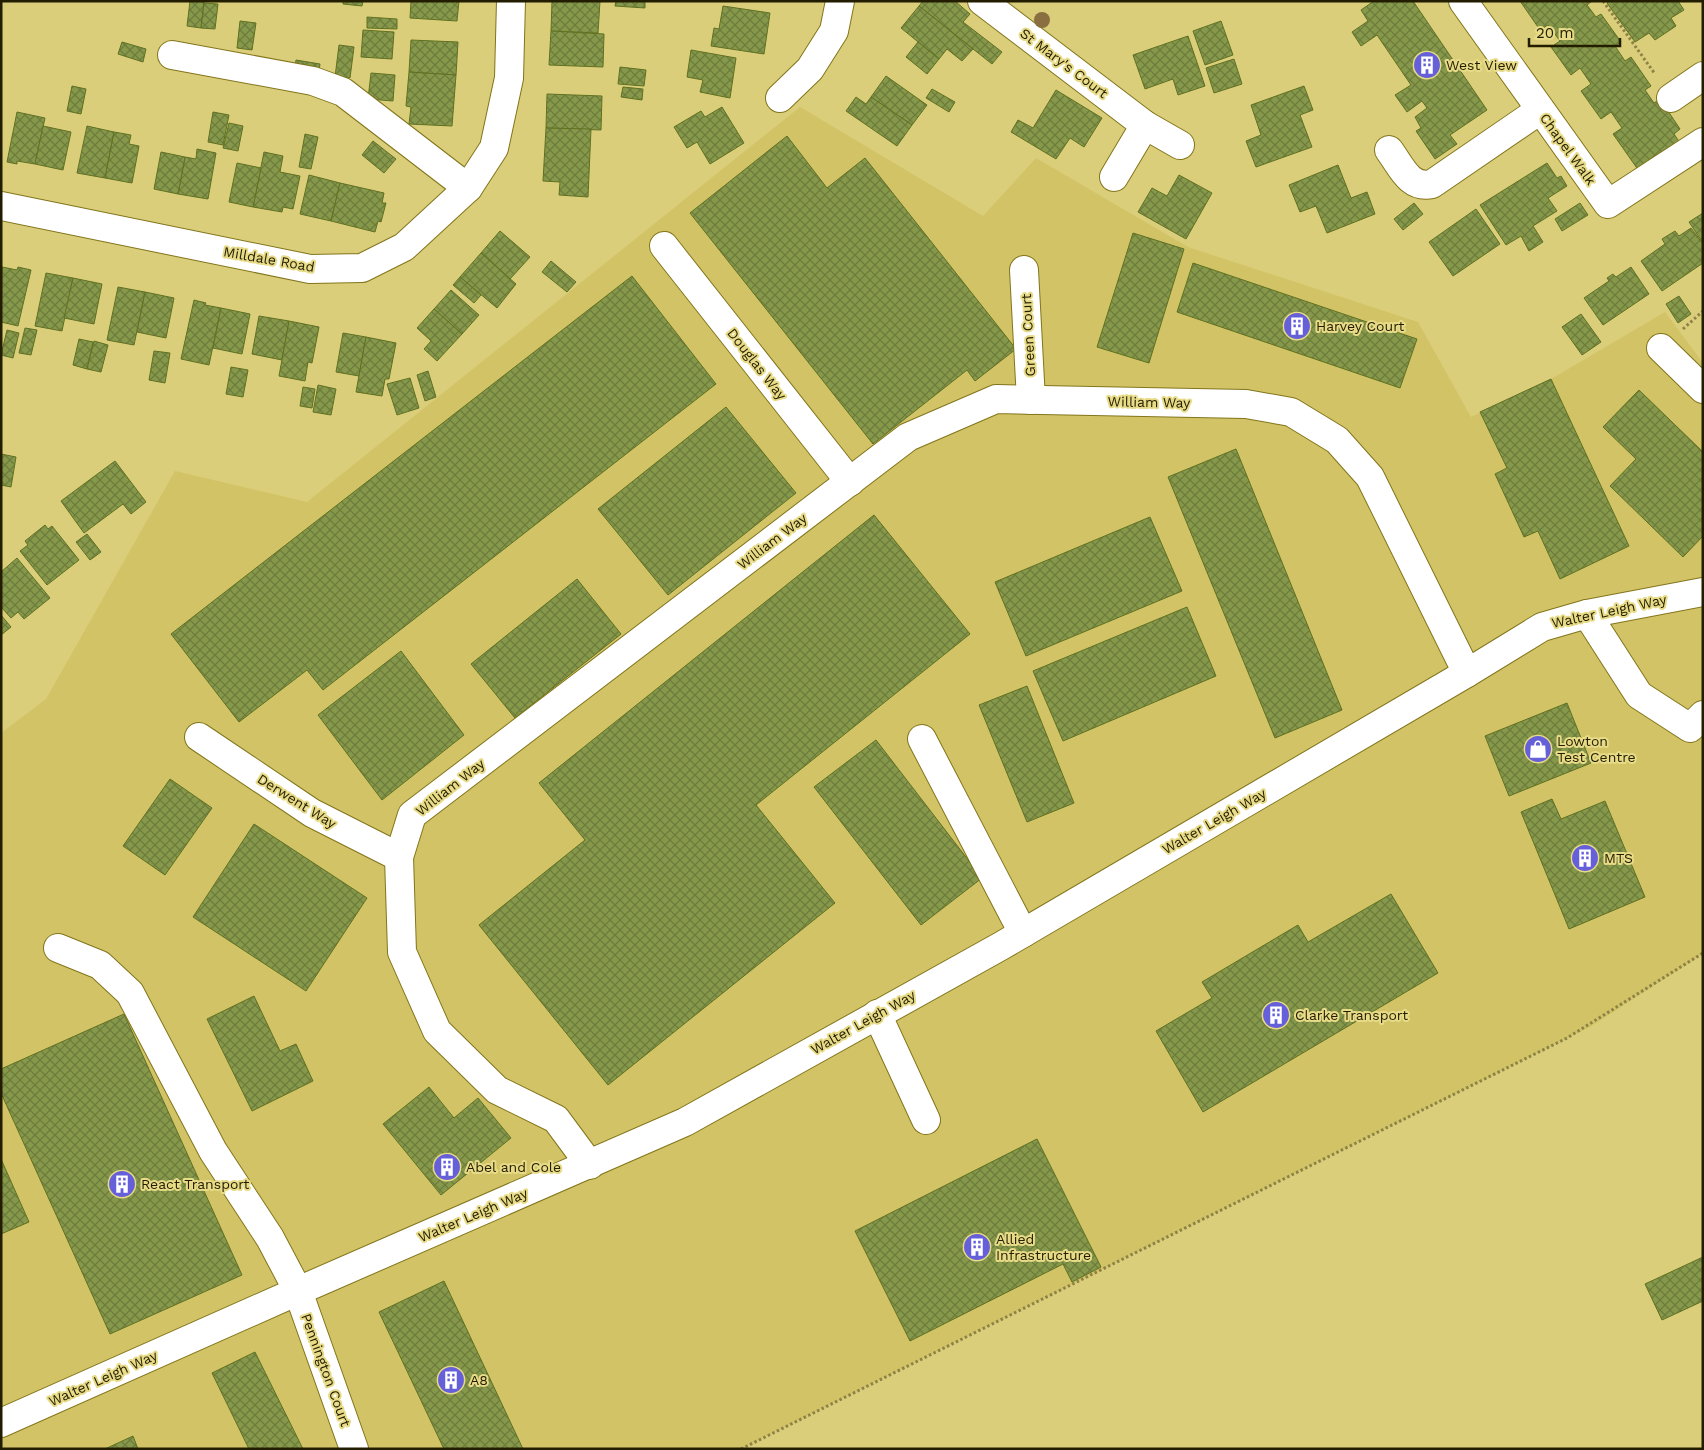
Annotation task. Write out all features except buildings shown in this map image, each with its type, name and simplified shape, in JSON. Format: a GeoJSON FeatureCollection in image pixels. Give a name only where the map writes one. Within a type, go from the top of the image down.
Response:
{"type":"FeatureCollection","features":[{"type":"Feature","properties":{"kind":"street","name":"Milldale Road"},"geometry":{"type":"LineString","coordinates":[[1,206],[310,269],[362,268],[404,247],[468,188],[494,148],[509,78],[511,1]]}},
{"type":"Feature","properties":{"kind":"street"},"geometry":{"type":"LineString","coordinates":[[780,98],[810,69],[834,31],[840,1]]}},
{"type":"Feature","properties":{"kind":"street","name":"St Mary's Court"},"geometry":{"type":"LineString","coordinates":[[982,1],[1145,125],[1180,145]]}},
{"type":"Feature","properties":{"kind":"street","name":"Chapel Walk"},"geometry":{"type":"LineString","coordinates":[[1463,1],[1608,204],[1703,142]]}},
{"type":"Feature","properties":{"kind":"street"},"geometry":{"type":"LineString","coordinates":[[172,55],[313,81],[343,92],[468,188]]}},
{"type":"Feature","properties":{"kind":"street"},"geometry":{"type":"LineString","coordinates":[[1672,98],[1703,76]]}},
{"type":"Feature","properties":{"kind":"street"},"geometry":{"type":"LineString","coordinates":[[1389,150],[1412,181],[1418,185],[1432,184],[1540,110]]}},
{"type":"Feature","properties":{"kind":"street"},"geometry":{"type":"LineString","coordinates":[[1114,177],[1145,125]]}},
{"type":"Feature","properties":{"kind":"street","name":"Douglas Way"},"geometry":{"type":"LineString","coordinates":[[664,246],[850,482]]}},
{"type":"Feature","properties":{"kind":"street","name":"Green Court"},"geometry":{"type":"LineString","coordinates":[[1024,270],[1031,400]]}},
{"type":"Feature","properties":{"kind":"street"},"geometry":{"type":"LineString","coordinates":[[1661,348],[1703,389]]}},
{"type":"Feature","properties":{"kind":"street","name":"William Way"},"geometry":{"type":"LineString","coordinates":[[590,1165],[556,1119],[497,1090],[437,1031],[402,952],[399,857],[412,815],[908,437],[996,400],[1246,404],[1291,412],[1336,440],[1370,477],[1467,673]]}},
{"type":"Feature","properties":{"kind":"street","name":"Walter Leigh Way"},"geometry":{"type":"LineString","coordinates":[[1,1423],[685,1122],[1023,933],[1467,673],[1542,626],[1587,614],[1703,592]]}},
{"type":"Feature","properties":{"kind":"street"},"geometry":{"type":"LineString","coordinates":[[1587,614],[1639,695],[1698,727]]}},
{"type":"Feature","properties":{"kind":"street","name":"Derwent Way"},"geometry":{"type":"LineString","coordinates":[[199,737],[312,813],[399,857]]}},
{"type":"Feature","properties":{"kind":"street"},"geometry":{"type":"LineString","coordinates":[[922,739],[1023,933]]}},
{"type":"Feature","properties":{"kind":"street","name":"Pennington Court"},"geometry":{"type":"LineString","coordinates":[[58,948],[100,965],[130,993],[213,1152],[270,1238],[298,1291],[354,1449]]}},
{"type":"Feature","properties":{"kind":"street"},"geometry":{"type":"LineString","coordinates":[[878,1014],[926,1120]]}},
{"type":"Feature","properties":{"kind":"path"},"geometry":{"type":"LineString","coordinates":[[741,1449],[1567,1038],[1703,953]]}},
{"type":"Feature","properties":{"kind":"shaded area"},"geometry":{"type":"Polygon","coordinates":[[[800,107],[983,216],[1036,158],[1188,247],[1418,322],[1471,417],[1551,379],[1665,312],[1703,363],[1703,954],[1590,1027],[741,1449],[1,1449],[1,733],[46,699],[175,471],[307,502],[800,107]]]}},
{"type":"Feature","properties":{"kind":"place","name":"West View"},"geometry":{"type":"Point","coordinates":[1427,65]}},
{"type":"Feature","properties":{"kind":"place","name":"Harvey Court"},"geometry":{"type":"Point","coordinates":[1297,326]}},
{"type":"Feature","properties":{"kind":"place","name":"Lowton Test Centre"},"geometry":{"type":"Point","coordinates":[1538,749]}},
{"type":"Feature","properties":{"kind":"place","name":"MTS"},"geometry":{"type":"Point","coordinates":[1585,858]}},
{"type":"Feature","properties":{"kind":"place","name":"Clarke Transport"},"geometry":{"type":"Point","coordinates":[1276,1015]}},
{"type":"Feature","properties":{"kind":"place","name":"Abel and Cole"},"geometry":{"type":"Point","coordinates":[447,1167]}},
{"type":"Feature","properties":{"kind":"place","name":"React Transport"},"geometry":{"type":"Point","coordinates":[122,1184]}},
{"type":"Feature","properties":{"kind":"place","name":"Allied Infrastructure"},"geometry":{"type":"Point","coordinates":[977,1247]}},
{"type":"Feature","properties":{"kind":"place","name":"A8"},"geometry":{"type":"Point","coordinates":[451,1380]}}]}
